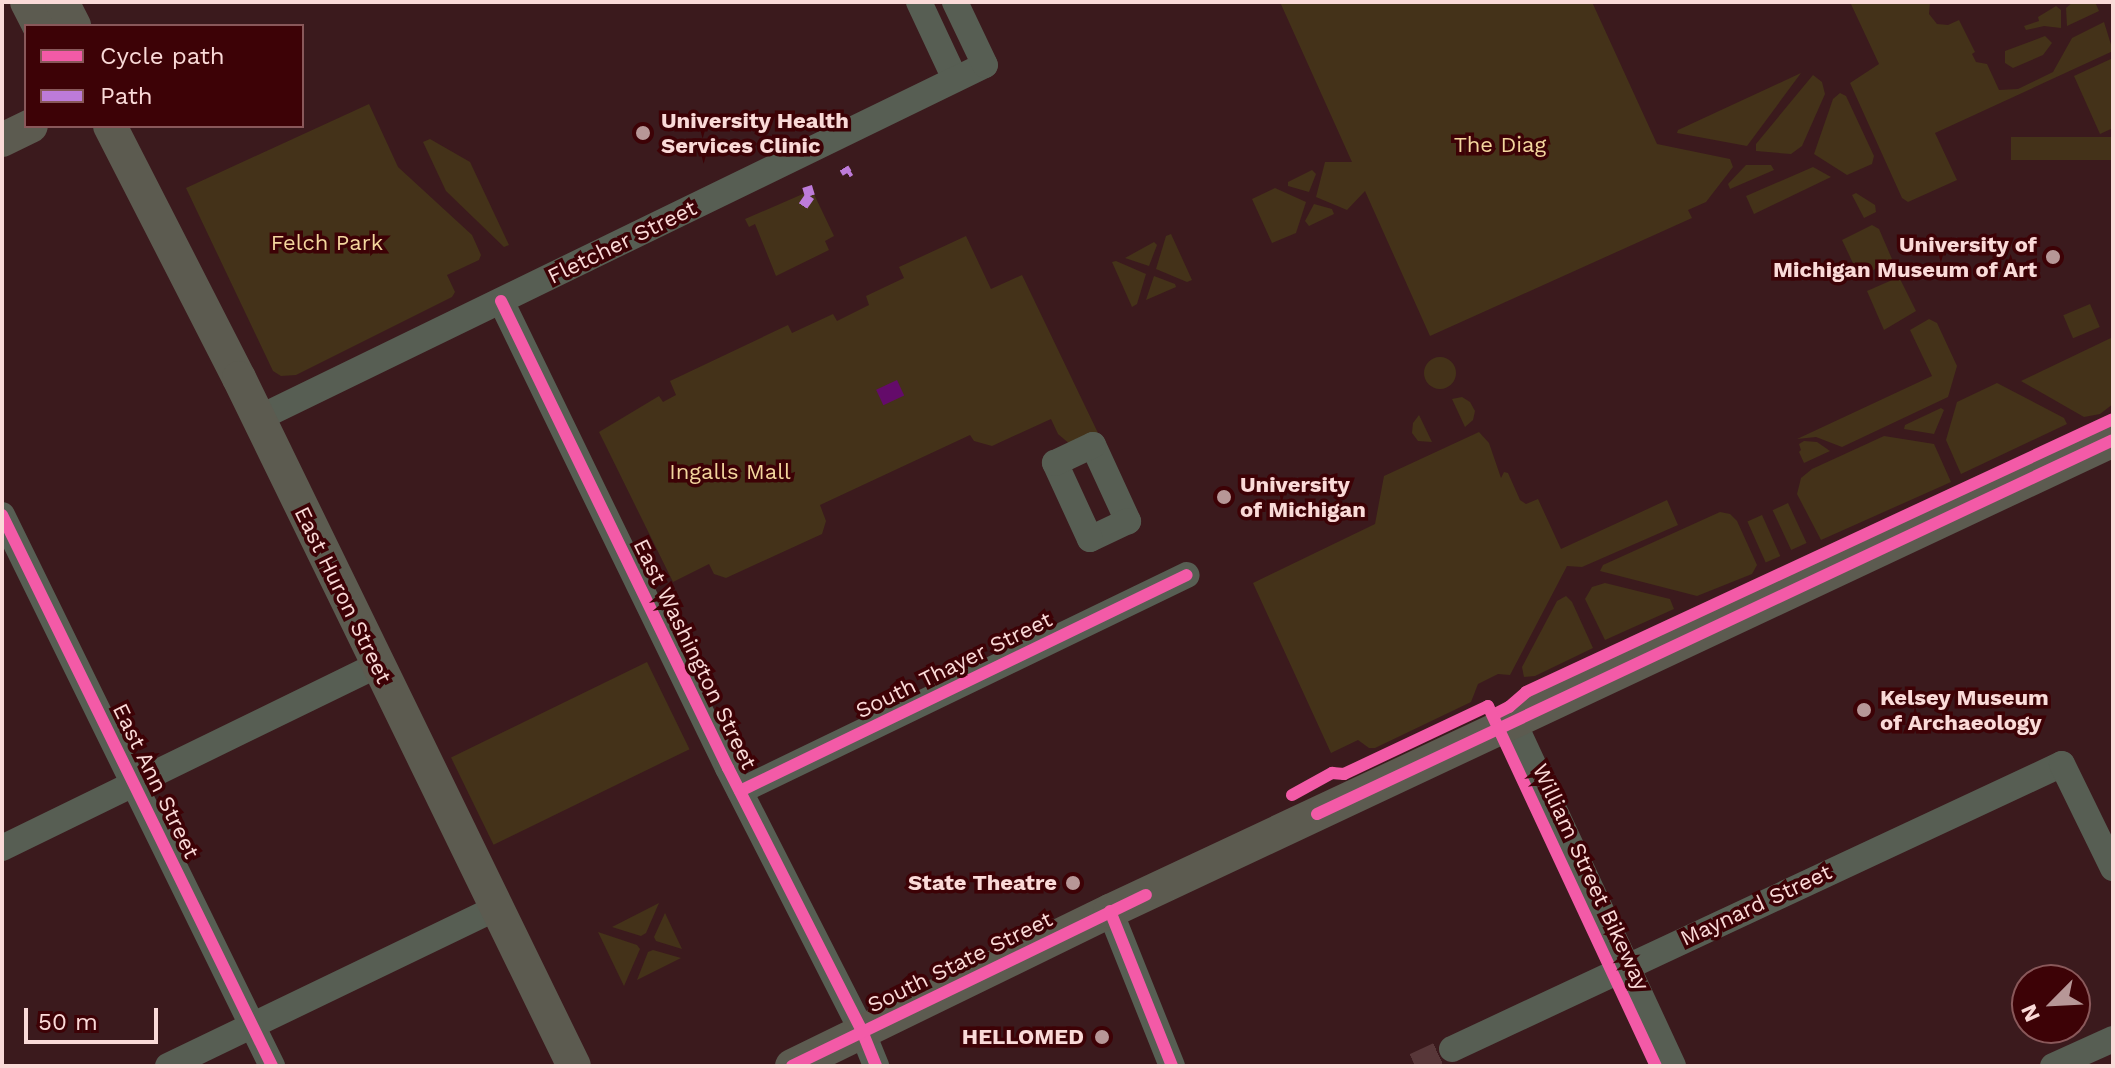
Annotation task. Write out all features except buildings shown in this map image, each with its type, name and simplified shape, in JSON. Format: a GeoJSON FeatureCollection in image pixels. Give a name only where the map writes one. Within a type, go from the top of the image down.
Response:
{"type":"FeatureCollection","features":[{"type":"Feature","properties":{"kind":"main road"},"geometry":{"type":"LineString","coordinates":[[27,2],[38,24]]}},
{"type":"Feature","properties":{"kind":"main road"},"geometry":{"type":"LineString","coordinates":[[62,2],[73,24]]}},
{"type":"Feature","properties":{"kind":"main road"},"geometry":{"type":"LineString","coordinates":[[2,140],[27,128]]}},
{"type":"Feature","properties":{"kind":"main road","name":"East Huron Street"},"geometry":{"type":"LineString","coordinates":[[111,128],[259,418],[574,1066]]}},
{"type":"Feature","properties":{"kind":"main road","name":"South State Street"},"geometry":{"type":"LineString","coordinates":[[792,1066],[1110,911],[2113,440]]}},
{"type":"Feature","properties":{"kind":"street"},"geometry":{"type":"LineString","coordinates":[[919,2],[955,79]]}},
{"type":"Feature","properties":{"kind":"street","name":"Fletcher Street"},"geometry":{"type":"LineString","coordinates":[[259,418],[985,65],[955,2]]}},
{"type":"Feature","properties":{"kind":"street","name":"East Washington Street"},"geometry":{"type":"LineString","coordinates":[[501,301],[740,791],[862,1031],[876,1066]]}},
{"type":"Feature","properties":{"kind":"street","name":"East Ann Street"},"geometry":{"type":"LineString","coordinates":[[2,515],[272,1066]]}},
{"type":"Feature","properties":{"kind":"street","name":"South Thayer Street"},"geometry":{"type":"LineString","coordinates":[[740,791],[1186,575]]}},
{"type":"Feature","properties":{"kind":"street"},"geometry":{"type":"LineString","coordinates":[[2,848],[377,665]]}},
{"type":"Feature","properties":{"kind":"street"},"geometry":{"type":"LineString","coordinates":[[1513,721],[1673,1066]]}},
{"type":"Feature","properties":{"kind":"street","name":"Maynard Street"},"geometry":{"type":"LineString","coordinates":[[1452,1049],[2062,764],[2113,868]]}},
{"type":"Feature","properties":{"kind":"street"},"geometry":{"type":"LineString","coordinates":[[168,1066],[496,908]]}},
{"type":"Feature","properties":{"kind":"street"},"geometry":{"type":"LineString","coordinates":[[1110,911],[1172,1066]]}},
{"type":"Feature","properties":{"kind":"street"},"geometry":{"type":"LineString","coordinates":[[2053,1066],[2113,1039]]}},
{"type":"Feature","properties":{"kind":"green space","name":"The Diag"},"geometry":{"type":"Polygon","coordinates":[[[1280,2],[1592,2],[1657,144],[1730,159],[1733,167],[1706,202],[1688,210],[1692,218],[1430,336],[1365,191],[1347,210],[1316,197],[1325,162],[1352,162],[1280,2]]]}},
{"type":"Feature","properties":{"kind":"green space"},"geometry":{"type":"Polygon","coordinates":[[[1850,2],[1930,2],[1929,14],[1937,24],[1948,25],[1959,20],[1975,52],[1972,54],[1976,62],[1987,64],[1999,90],[2018,89],[2053,72],[2072,38],[2104,22],[2113,51],[1935,133],[1957,180],[1908,202],[1902,198],[1850,83],[1879,64],[1850,2]]]}},
{"type":"Feature","properties":{"kind":"green space"},"geometry":{"type":"Polygon","coordinates":[[[2073,2],[2095,2],[2099,11],[2067,26],[2066,8],[2073,2]]]}},
{"type":"Feature","properties":{"kind":"green space"},"geometry":{"type":"Polygon","coordinates":[[[2056,6],[2061,10],[2061,28],[2044,26],[2026,30],[2024,26],[2039,21],[2038,17],[2056,6]]]}},
{"type":"Feature","properties":{"kind":"green space"},"geometry":{"type":"Polygon","coordinates":[[[2045,36],[2052,43],[2043,55],[2013,68],[2005,63],[2005,51],[2045,36]]]}},
{"type":"Feature","properties":{"kind":"green space"},"geometry":{"type":"Polygon","coordinates":[[[2113,58],[2113,128],[2100,134],[2074,76],[2113,58]]]}},
{"type":"Feature","properties":{"kind":"green space"},"geometry":{"type":"Polygon","coordinates":[[[1801,73],[1747,146],[1677,133],[1678,130],[1801,73]]]}},
{"type":"Feature","properties":{"kind":"green space"},"geometry":{"type":"Polygon","coordinates":[[[1813,75],[1822,82],[1825,94],[1802,146],[1791,154],[1756,151],[1756,144],[1813,75]]]}},
{"type":"Feature","properties":{"kind":"green space"},"geometry":{"type":"Polygon","coordinates":[[[1840,93],[1846,96],[1874,156],[1872,164],[1847,175],[1814,154],[1833,99],[1840,93]]]}},
{"type":"Feature","properties":{"kind":"green space","name":"Felch Park"},"geometry":{"type":"Polygon","coordinates":[[[369,104],[398,167],[472,235],[481,255],[479,260],[447,275],[455,292],[452,297],[296,375],[281,376],[273,371],[186,188],[369,104]]]}},
{"type":"Feature","properties":{"kind":"green space"},"geometry":{"type":"Polygon","coordinates":[[[2011,137],[2113,137],[2113,160],[2011,160],[2011,137]]]}},
{"type":"Feature","properties":{"kind":"green space"},"geometry":{"type":"Polygon","coordinates":[[[430,139],[470,162],[509,245],[504,247],[446,191],[423,142],[430,139]]]}},
{"type":"Feature","properties":{"kind":"green space"},"geometry":{"type":"Polygon","coordinates":[[[1746,165],[1771,165],[1774,170],[1730,189],[1728,184],[1746,165]]]}},
{"type":"Feature","properties":{"kind":"green space"},"geometry":{"type":"Polygon","coordinates":[[[1813,167],[1831,177],[1754,214],[1746,196],[1813,167]]]}},
{"type":"Feature","properties":{"kind":"green space"},"geometry":{"type":"Polygon","coordinates":[[[1312,170],[1316,174],[1309,192],[1288,186],[1288,182],[1312,170]]]}},
{"type":"Feature","properties":{"kind":"green space"},"geometry":{"type":"Polygon","coordinates":[[[1275,188],[1306,202],[1296,233],[1272,243],[1252,199],[1275,188]]]}},
{"type":"Feature","properties":{"kind":"green space"},"geometry":{"type":"Polygon","coordinates":[[[812,190],[834,236],[825,241],[829,250],[776,276],[755,224],[749,227],[745,219],[812,190]]]}},
{"type":"Feature","properties":{"kind":"green space"},"geometry":{"type":"Polygon","coordinates":[[[1856,193],[1875,205],[1876,212],[1864,218],[1852,195],[1856,193]]]}},
{"type":"Feature","properties":{"kind":"green space"},"geometry":{"type":"Polygon","coordinates":[[[1314,204],[1332,209],[1334,214],[1309,226],[1305,221],[1314,204]]]}},
{"type":"Feature","properties":{"kind":"green space"},"geometry":{"type":"Polygon","coordinates":[[[1872,225],[1879,229],[1892,259],[1860,278],[1842,240],[1872,225]]]}},
{"type":"Feature","properties":{"kind":"green space"},"geometry":{"type":"Polygon","coordinates":[[[1171,234],[1192,280],[1187,282],[1156,269],[1166,236],[1171,234]]]}},
{"type":"Feature","properties":{"kind":"green space","name":"Ingalls Mall"},"geometry":{"type":"Polygon","coordinates":[[[966,236],[991,289],[1022,275],[1098,433],[1071,445],[1058,434],[1051,419],[992,446],[974,441],[970,435],[820,505],[826,521],[822,534],[726,578],[714,574],[709,564],[673,582],[599,432],[659,396],[663,402],[676,395],[670,381],[788,325],[792,333],[833,314],[837,321],[869,305],[866,296],[904,278],[899,267],[966,236]]]}},
{"type":"Feature","properties":{"kind":"green space"},"geometry":{"type":"Polygon","coordinates":[[[1154,242],[1157,245],[1149,266],[1125,258],[1154,242]]]}},
{"type":"Feature","properties":{"kind":"green space"},"geometry":{"type":"Polygon","coordinates":[[[1112,262],[1146,274],[1137,304],[1132,307],[1112,262]]]}},
{"type":"Feature","properties":{"kind":"green space"},"geometry":{"type":"Polygon","coordinates":[[[1154,276],[1176,287],[1146,300],[1154,276]]]}},
{"type":"Feature","properties":{"kind":"green space"},"geometry":{"type":"Polygon","coordinates":[[[1899,277],[1916,311],[1884,330],[1867,291],[1899,277]]]}},
{"type":"Feature","properties":{"kind":"green space"},"geometry":{"type":"Polygon","coordinates":[[[2090,304],[2100,327],[2073,338],[2063,315],[2090,304]]]}},
{"type":"Feature","properties":{"kind":"green space"},"geometry":{"type":"Polygon","coordinates":[[[1929,319],[1937,323],[1957,366],[1948,397],[1842,447],[1816,437],[1797,439],[1932,376],[1910,330],[1929,319]]]}},
{"type":"Feature","properties":{"kind":"green space"},"geometry":{"type":"Polygon","coordinates":[[[2113,337],[2113,404],[2100,414],[2084,417],[2021,381],[2113,337]]]}},
{"type":"Feature","properties":{"kind":"green space"},"geometry":{"type":"Polygon","coordinates":[[[1440,357],[1451,362],[1456,373],[1451,384],[1440,389],[1429,384],[1424,373],[1429,362],[1440,357]]]}},
{"type":"Feature","properties":{"kind":"green space"},"geometry":{"type":"Polygon","coordinates":[[[1997,383],[2064,418],[2067,424],[1961,474],[1946,440],[1957,402],[1997,383]]]}},
{"type":"Feature","properties":{"kind":"green space"},"geometry":{"type":"Polygon","coordinates":[[[1462,397],[1470,402],[1475,411],[1473,420],[1465,427],[1452,399],[1462,397]]]}},
{"type":"Feature","properties":{"kind":"green space"},"geometry":{"type":"Polygon","coordinates":[[[1941,408],[1944,410],[1934,434],[1904,429],[1905,425],[1941,408]]]}},
{"type":"Feature","properties":{"kind":"green space"},"geometry":{"type":"Polygon","coordinates":[[[1419,415],[1432,442],[1418,441],[1412,433],[1413,423],[1419,415]]]}},
{"type":"Feature","properties":{"kind":"green space"},"geometry":{"type":"Polygon","coordinates":[[[1479,432],[1489,443],[1501,478],[1504,472],[1508,473],[1520,500],[1526,504],[1538,499],[1561,549],[1667,500],[1678,525],[1582,567],[1567,566],[1510,675],[1498,674],[1478,684],[1471,702],[1375,748],[1369,748],[1358,740],[1331,753],[1253,583],[1375,524],[1384,476],[1479,432]]]}},
{"type":"Feature","properties":{"kind":"green space"},"geometry":{"type":"Polygon","coordinates":[[[1884,436],[1934,444],[1951,482],[1821,540],[1797,494],[1801,478],[1812,469],[1884,436]]]}},
{"type":"Feature","properties":{"kind":"green space"},"geometry":{"type":"Polygon","coordinates":[[[1804,441],[1817,442],[1830,451],[1804,463],[1799,444],[1804,441]]]}},
{"type":"Feature","properties":{"kind":"green space"},"geometry":{"type":"Polygon","coordinates":[[[1788,503],[1807,543],[1791,550],[1773,510],[1788,503]]]}},
{"type":"Feature","properties":{"kind":"green space"},"geometry":{"type":"Polygon","coordinates":[[[1720,512],[1730,514],[1737,521],[1757,565],[1752,574],[1697,596],[1600,571],[1603,565],[1720,512]]]}},
{"type":"Feature","properties":{"kind":"green space"},"geometry":{"type":"Polygon","coordinates":[[[1762,515],[1780,556],[1766,563],[1747,522],[1762,515]]]}},
{"type":"Feature","properties":{"kind":"green space"},"geometry":{"type":"Polygon","coordinates":[[[1605,583],[1670,599],[1674,609],[1605,640],[1585,599],[1592,587],[1605,583]]]}},
{"type":"Feature","properties":{"kind":"green space"},"geometry":{"type":"Polygon","coordinates":[[[1566,596],[1572,602],[1593,648],[1535,676],[1524,677],[1522,667],[1557,601],[1566,596]]]}},
{"type":"Feature","properties":{"kind":"green space"},"geometry":{"type":"Polygon","coordinates":[[[647,662],[690,749],[494,845],[451,758],[647,662]]]}},
{"type":"Feature","properties":{"kind":"green space"},"geometry":{"type":"Polygon","coordinates":[[[659,903],[646,933],[641,936],[612,927],[659,903]]]}},
{"type":"Feature","properties":{"kind":"green space"},"geometry":{"type":"Polygon","coordinates":[[[665,913],[682,949],[656,941],[654,937],[665,913]]]}},
{"type":"Feature","properties":{"kind":"green space"},"geometry":{"type":"Polygon","coordinates":[[[598,932],[637,945],[640,949],[624,986],[598,932]]]}},
{"type":"Feature","properties":{"kind":"green space"},"geometry":{"type":"Polygon","coordinates":[[[653,950],[681,958],[637,980],[648,952],[653,950]]]}},
{"type":"Feature","properties":{"kind":"shaded area"},"geometry":{"type":"Polygon","coordinates":[[[897,380],[904,395],[883,405],[876,390],[897,380]]]}},
{"type":"Feature","properties":{"kind":"tunnel"},"geometry":{"type":"LineString","coordinates":[[1415,1066],[1452,1049]]}},
{"type":"Feature","properties":{"kind":"marked path"},"geometry":{"type":"LineString","coordinates":[[844,168],[847,173],[850,171]]}},
{"type":"Feature","properties":{"kind":"marked path"},"geometry":{"type":"LineString","coordinates":[[803,206],[810,196],[807,186]]}},
{"type":"Feature","properties":{"kind":"cycle path"},"geometry":{"type":"LineString","coordinates":[[501,301],[728,768],[862,1031],[876,1066]]}},
{"type":"Feature","properties":{"kind":"cycle path"},"geometry":{"type":"LineString","coordinates":[[1493,715],[1509,707],[1526,692],[2113,419]]}},
{"type":"Feature","properties":{"kind":"cycle path"},"geometry":{"type":"LineString","coordinates":[[1317,814],[2113,440]]}},
{"type":"Feature","properties":{"kind":"cycle path"},"geometry":{"type":"LineString","coordinates":[[2,515],[272,1066]]}},
{"type":"Feature","properties":{"kind":"cycle path"},"geometry":{"type":"LineString","coordinates":[[740,791],[1186,575]]}},
{"type":"Feature","properties":{"kind":"cycle path","name":"William Street Bikeway"},"geometry":{"type":"LineString","coordinates":[[1292,795],[1332,773],[1344,774],[1488,706],[1656,1066]]}},
{"type":"Feature","properties":{"kind":"cycle path"},"geometry":{"type":"LineString","coordinates":[[792,1066],[1146,895]]}},
{"type":"Feature","properties":{"kind":"cycle path"},"geometry":{"type":"LineString","coordinates":[[1110,911],[1172,1066]]}},
{"type":"Feature","properties":{"kind":"place","name":"University Health Services Clinic"},"geometry":{"type":"Point","coordinates":[643,133]}},
{"type":"Feature","properties":{"kind":"place","name":"University of Michigan Museum of Art"},"geometry":{"type":"Point","coordinates":[2053,257]}},
{"type":"Feature","properties":{"kind":"place","name":"University of Michigan"},"geometry":{"type":"Point","coordinates":[1224,497]}},
{"type":"Feature","properties":{"kind":"place","name":"Kelsey Museum of Archaeology"},"geometry":{"type":"Point","coordinates":[1864,710]}},
{"type":"Feature","properties":{"kind":"place","name":"State Theatre"},"geometry":{"type":"Point","coordinates":[1073,883]}},
{"type":"Feature","properties":{"kind":"place","name":"HELLOMED"},"geometry":{"type":"Point","coordinates":[1102,1037]}}]}
